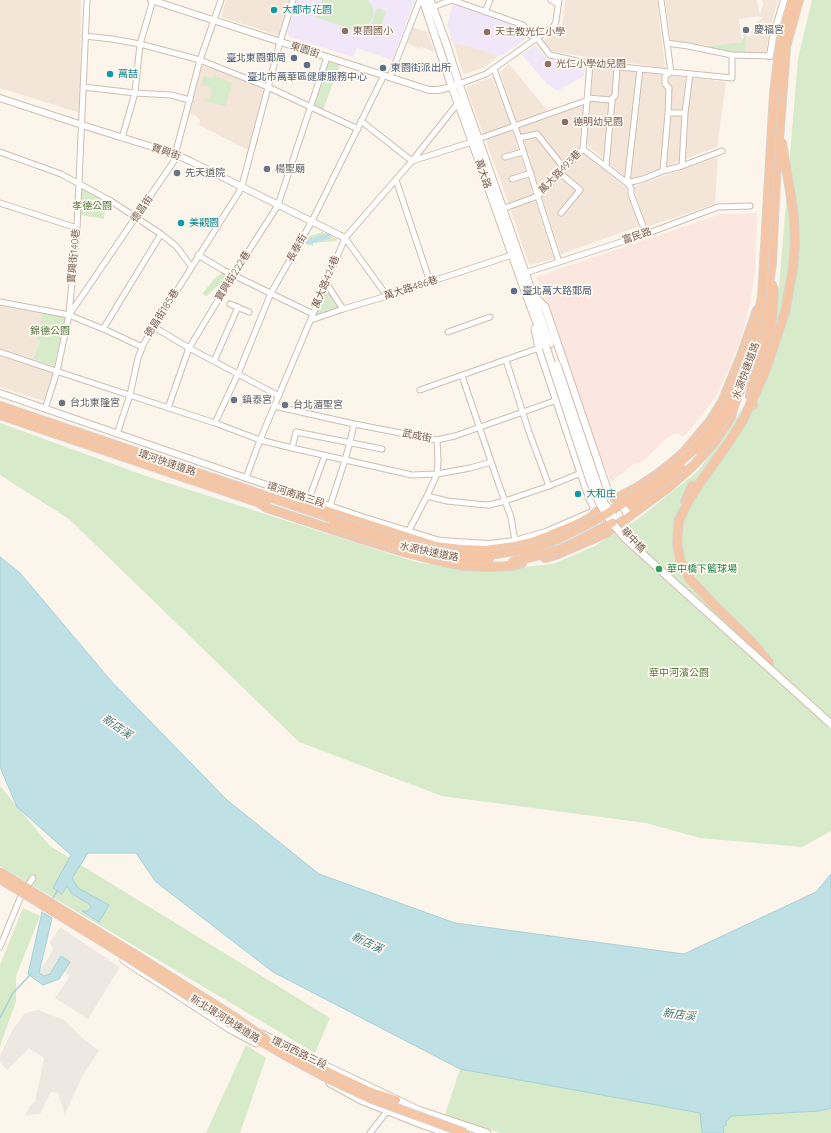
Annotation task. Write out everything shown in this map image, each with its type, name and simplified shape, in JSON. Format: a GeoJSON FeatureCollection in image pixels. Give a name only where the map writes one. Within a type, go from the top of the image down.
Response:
{"type":"FeatureCollection","features":[{"type":"Feature","properties":{"kind":"highway","name":"水源快速道路"},"geometry":{"type":"LineString","coordinates":[[333,522],[412,544],[452,552],[474,554],[508,552],[551,542],[608,513],[676,466],[691,452],[727,405],[753,337],[762,296],[774,93],[781,36],[792,0]]}},
{"type":"Feature","properties":{"kind":"highway","name":"水源快速道路"},"geometry":{"type":"LineString","coordinates":[[333,522],[382,542],[431,554],[459,559],[505,558],[546,549],[566,541],[602,522],[657,486],[681,468],[708,442],[734,406],[761,330],[766,308],[772,262],[780,131],[782,65],[799,0]]}},
{"type":"Feature","properties":{"kind":"highway"},"geometry":{"type":"LineString","coordinates":[[679,520],[697,487],[743,420],[765,372],[785,312],[793,268],[795,243],[794,218],[780,131]]}},
{"type":"Feature","properties":{"kind":"highway"},"geometry":{"type":"LineString","coordinates":[[753,405],[750,396],[751,389],[768,338],[772,319],[774,290],[770,276]]}},
{"type":"Feature","properties":{"kind":"highway"},"geometry":{"type":"LineString","coordinates":[[615,499],[636,488],[669,465],[688,447],[710,421],[722,402],[741,356],[762,296]]}},
{"type":"Feature","properties":{"kind":"highway","name":"環河快速道路"},"geometry":{"type":"LineString","coordinates":[[0,406],[262,500]]}},
{"type":"Feature","properties":{"kind":"highway"},"geometry":{"type":"LineString","coordinates":[[596,511],[591,516],[579,523],[532,542],[485,550],[436,546],[275,494],[262,500],[267,508],[407,553],[465,566],[489,568],[512,566],[556,555],[606,534],[668,488],[693,466],[714,443],[731,417],[734,406]]}},
{"type":"Feature","properties":{"kind":"highway","name":"環河快速道路"},"geometry":{"type":"LineString","coordinates":[[0,415],[333,522]]}},
{"type":"Feature","properties":{"kind":"highway"},"geometry":{"type":"LineString","coordinates":[[692,486],[679,520],[677,542],[680,560],[689,578],[701,592],[750,640],[769,663]]}},
{"type":"Feature","properties":{"kind":"highway"},"geometry":{"type":"LineString","coordinates":[[459,559],[479,564],[512,562],[561,549],[612,523]]}},
{"type":"Feature","properties":{"kind":"highway","name":"新北環河快速道路"},"geometry":{"type":"LineString","coordinates":[[0,872],[131,952],[265,1038],[314,1065],[371,1092],[396,1100]]}},
{"type":"Feature","properties":{"kind":"highway","name":"新北環河快速道路"},"geometry":{"type":"LineString","coordinates":[[0,879],[108,945],[248,1034],[290,1058],[331,1080],[372,1099],[465,1133]]}},
{"type":"Feature","properties":{"kind":"main road","name":"萬大路"},"geometry":{"type":"LineString","coordinates":[[422,0],[452,88],[475,140],[525,273],[530,297],[545,347]]}},
{"type":"Feature","properties":{"kind":"main road","name":"萬大路"},"geometry":{"type":"LineString","coordinates":[[432,4],[447,46],[475,140],[512,254],[530,297]]}},
{"type":"Feature","properties":{"kind":"main road"},"geometry":{"type":"LineString","coordinates":[[530,297],[544,307],[607,489],[615,499],[620,502],[629,516]]}},
{"type":"Feature","properties":{"kind":"main road"},"geometry":{"type":"LineString","coordinates":[[545,347],[557,400],[590,499],[599,516],[601,526],[606,534]]}},
{"type":"Feature","properties":{"kind":"main road","name":"華中橋"},"geometry":{"type":"LineString","coordinates":[[545,347],[592,486],[600,504],[612,523],[627,540],[831,724]]}},
{"type":"Feature","properties":{"kind":"main road","name":"華中橋"},"geometry":{"type":"LineString","coordinates":[[545,347],[604,503],[628,536],[831,718]]}},
{"type":"Feature","properties":{"kind":"main road"},"geometry":{"type":"LineString","coordinates":[[590,499],[597,503],[605,498],[607,489]]}},
{"type":"Feature","properties":{"kind":"main road","name":"環河西路三段"},"geometry":{"type":"LineString","coordinates":[[0,875],[23,893],[233,1020],[418,1110],[487,1133]]}},
{"type":"Feature","properties":{"kind":"main road","name":"環河西路三段"},"geometry":{"type":"LineString","coordinates":[[0,883],[23,893]]}},
{"type":"Feature","properties":{"kind":"main road","name":"環河西路三段"},"geometry":{"type":"LineString","coordinates":[[58,914],[230,1029],[361,1100],[448,1133]]}},
{"type":"Feature","properties":{"kind":"street","name":"寶興街140巷"},"geometry":{"type":"LineString","coordinates":[[69,315],[77,228],[87,0]]}},
{"type":"Feature","properties":{"kind":"street"},"geometry":{"type":"LineString","coordinates":[[122,138],[135,93],[140,44],[152,0]]}},
{"type":"Feature","properties":{"kind":"street","name":"東園街"},"geometry":{"type":"LineString","coordinates":[[152,0],[428,90],[452,88],[459,84]]}},
{"type":"Feature","properties":{"kind":"street","name":"德昌街"},"geometry":{"type":"LineString","coordinates":[[45,409],[57,372],[69,315],[174,161],[200,60],[221,0]]}},
{"type":"Feature","properties":{"kind":"street","name":"德昌街185巷"},"geometry":{"type":"LineString","coordinates":[[117,434],[130,395],[138,358],[144,343],[241,187],[280,42],[293,0]]}},
{"type":"Feature","properties":{"kind":"street","name":"長泰街"},"geometry":{"type":"LineString","coordinates":[[215,423],[238,374],[271,293],[312,221],[361,121],[387,76],[422,0]]}},
{"type":"Feature","properties":{"kind":"street"},"geometry":{"type":"LineString","coordinates":[[432,4],[452,0],[523,25],[530,35],[537,38],[550,55],[590,64],[732,78],[732,55]]}},
{"type":"Feature","properties":{"kind":"street"},"geometry":{"type":"LineString","coordinates":[[485,12],[490,0]]}},
{"type":"Feature","properties":{"kind":"street"},"geometry":{"type":"LineString","coordinates":[[459,84],[481,76],[494,69],[555,24],[559,2],[551,0]]}},
{"type":"Feature","properties":{"kind":"street"},"geometry":{"type":"LineString","coordinates":[[661,0],[671,72]]}},
{"type":"Feature","properties":{"kind":"street"},"geometry":{"type":"LineString","coordinates":[[667,43],[732,55],[770,56],[773,37],[784,0]]}},
{"type":"Feature","properties":{"kind":"street"},"geometry":{"type":"LineString","coordinates":[[85,36],[140,44],[200,60],[268,87],[358,129]]}},
{"type":"Feature","properties":{"kind":"street","name":"寶興街222巷"},"geometry":{"type":"LineString","coordinates":[[168,408],[189,348],[278,205],[327,57]]}},
{"type":"Feature","properties":{"kind":"street","name":"萬大路493巷"},"geometry":{"type":"LineString","coordinates":[[502,209],[538,196],[583,149],[590,64]]}},
{"type":"Feature","properties":{"kind":"street"},"geometry":{"type":"LineString","coordinates":[[361,121],[412,161],[588,99],[610,100],[615,96],[618,67]]}},
{"type":"Feature","properties":{"kind":"street"},"geometry":{"type":"LineString","coordinates":[[494,69],[531,173],[559,262]]}},
{"type":"Feature","properties":{"kind":"street"},"geometry":{"type":"LineString","coordinates":[[627,183],[640,69]]}},
{"type":"Feature","properties":{"kind":"street"},"geometry":{"type":"LineString","coordinates":[[662,171],[669,88],[665,84],[665,76],[671,72]]}},
{"type":"Feature","properties":{"kind":"street"},"geometry":{"type":"LineString","coordinates":[[682,166],[685,113],[690,74]]}},
{"type":"Feature","properties":{"kind":"street"},"geometry":{"type":"LineString","coordinates":[[83,87],[135,93],[171,95],[190,100]]}},
{"type":"Feature","properties":{"kind":"street","name":"寶興街"},"geometry":{"type":"LineString","coordinates":[[0,98],[82,126],[175,155],[345,238]]}},
{"type":"Feature","properties":{"kind":"street","name":"萬大路424巷"},"geometry":{"type":"LineString","coordinates":[[246,478],[274,406],[345,238],[412,161],[458,102]]}},
{"type":"Feature","properties":{"kind":"street"},"geometry":{"type":"LineString","coordinates":[[606,166],[612,102]]}},
{"type":"Feature","properties":{"kind":"street"},"geometry":{"type":"LineString","coordinates":[[668,113],[685,113]]}},
{"type":"Feature","properties":{"kind":"street"},"geometry":{"type":"LineString","coordinates":[[519,138],[537,134],[564,168]]}},
{"type":"Feature","properties":{"kind":"street"},"geometry":{"type":"LineString","coordinates":[[583,149],[627,183],[631,188],[631,194],[646,234]]}},
{"type":"Feature","properties":{"kind":"street"},"geometry":{"type":"LineString","coordinates":[[627,183],[682,166],[722,151]]}},
{"type":"Feature","properties":{"kind":"street"},"geometry":{"type":"LineString","coordinates":[[0,152],[61,174],[110,201],[176,246],[191,266]]}},
{"type":"Feature","properties":{"kind":"street"},"geometry":{"type":"LineString","coordinates":[[505,157],[523,152]]}},
{"type":"Feature","properties":{"kind":"street"},"geometry":{"type":"LineString","coordinates":[[512,178],[531,173]]}},
{"type":"Feature","properties":{"kind":"street"},"geometry":{"type":"LineString","coordinates":[[560,173],[580,190],[561,213]]}},
{"type":"Feature","properties":{"kind":"street"},"geometry":{"type":"LineString","coordinates":[[396,180],[430,282]]}},
{"type":"Feature","properties":{"kind":"street"},"geometry":{"type":"LineString","coordinates":[[0,203],[77,228]]}},
{"type":"Feature","properties":{"kind":"street","name":"富民路"},"geometry":{"type":"LineString","coordinates":[[525,273],[646,234],[718,207],[750,206]]}},
{"type":"Feature","properties":{"kind":"street"},"geometry":{"type":"LineString","coordinates":[[103,329],[160,234]]}},
{"type":"Feature","properties":{"kind":"street"},"geometry":{"type":"LineString","coordinates":[[345,238],[387,296]]}},
{"type":"Feature","properties":{"kind":"street"},"geometry":{"type":"LineString","coordinates":[[198,254],[224,270],[313,314]]}},
{"type":"Feature","properties":{"kind":"street","name":"萬大路486巷"},"geometry":{"type":"LineString","coordinates":[[311,320],[512,254]]}},
{"type":"Feature","properties":{"kind":"street"},"geometry":{"type":"LineString","coordinates":[[326,283],[343,309]]}},
{"type":"Feature","properties":{"kind":"street"},"geometry":{"type":"LineString","coordinates":[[0,302],[69,315],[142,347]]}},
{"type":"Feature","properties":{"kind":"street"},"geometry":{"type":"LineString","coordinates":[[230,304],[249,312]]}},
{"type":"Feature","properties":{"kind":"street"},"geometry":{"type":"LineString","coordinates":[[214,361],[238,307]]}},
{"type":"Feature","properties":{"kind":"street"},"geometry":{"type":"LineString","coordinates":[[448,332],[490,317]]}},
{"type":"Feature","properties":{"kind":"street"},"geometry":{"type":"LineString","coordinates":[[154,327],[189,348],[279,396]]}},
{"type":"Feature","properties":{"kind":"street"},"geometry":{"type":"LineString","coordinates":[[420,390],[545,347]]}},
{"type":"Feature","properties":{"kind":"street"},"geometry":{"type":"LineString","coordinates":[[0,352],[215,423],[260,440],[345,460],[412,475],[437,474],[470,468],[491,462]]}},
{"type":"Feature","properties":{"kind":"street"},"geometry":{"type":"LineString","coordinates":[[506,360],[529,432],[549,486]]}},
{"type":"Feature","properties":{"kind":"street"},"geometry":{"type":"LineString","coordinates":[[462,376],[506,501],[511,517],[515,541]]}},
{"type":"Feature","properties":{"kind":"street","name":"環河南路三段"},"geometry":{"type":"LineString","coordinates":[[0,393],[246,478],[408,532],[440,541],[489,544],[515,541],[546,532],[596,511],[615,499]]}},
{"type":"Feature","properties":{"kind":"street","name":"武成街"},"geometry":{"type":"LineString","coordinates":[[274,406],[354,424],[437,440],[480,428],[557,400]]}},
{"type":"Feature","properties":{"kind":"street"},"geometry":{"type":"LineString","coordinates":[[330,506],[345,460],[354,424]]}},
{"type":"Feature","properties":{"kind":"street"},"geometry":{"type":"LineString","coordinates":[[292,448],[296,432],[382,449]]}},
{"type":"Feature","properties":{"kind":"street"},"geometry":{"type":"LineString","coordinates":[[408,532],[428,496],[437,474],[437,440]]}},
{"type":"Feature","properties":{"kind":"street"},"geometry":{"type":"LineString","coordinates":[[309,499],[325,455]]}},
{"type":"Feature","properties":{"kind":"street"},"geometry":{"type":"LineString","coordinates":[[428,496],[447,501],[489,505],[506,501],[581,473]]}},
{"type":"Feature","properties":{"kind":"street"},"geometry":{"type":"LineString","coordinates":[[0,947],[23,893],[33,878]]}},
{"type":"Feature","properties":{"kind":"street"},"geometry":{"type":"LineString","coordinates":[[370,1133],[396,1100]]}},
{"type":"Feature","properties":{"kind":"shaded area"},"geometry":{"type":"Polygon","coordinates":[[[0,0],[81,0],[80,113],[0,88],[0,0]]]}},
{"type":"Feature","properties":{"kind":"shaded area"},"geometry":{"type":"Polygon","coordinates":[[[226,0],[292,0],[280,36],[221,17],[226,0]]]}},
{"type":"Feature","properties":{"kind":"shaded area","name":"東園國小"},"geometry":{"type":"Polygon","coordinates":[[[296,0],[414,0],[414,2],[392,60],[357,48],[353,57],[290,37],[287,30],[296,0]]]}},
{"type":"Feature","properties":{"kind":"shaded area"},"geometry":{"type":"Polygon","coordinates":[[[565,0],[657,0],[665,68],[552,52],[544,40],[562,27],[565,0]]]}},
{"type":"Feature","properties":{"kind":"shaded area"},"geometry":{"type":"Polygon","coordinates":[[[665,0],[757,0],[760,16],[739,19],[742,42],[709,46],[671,41],[665,0]]]}},
{"type":"Feature","properties":{"kind":"shaded area"},"geometry":{"type":"Polygon","coordinates":[[[762,0],[778,0],[769,32],[766,53],[745,53],[747,36],[751,36],[752,29],[757,27],[757,21],[761,20],[762,17],[760,17],[760,15],[763,5],[762,0]]]}},
{"type":"Feature","properties":{"kind":"shaded area","name":"天主教光仁小學"},"geometry":{"type":"Polygon","coordinates":[[[453,3],[522,27],[528,37],[502,56],[453,42],[451,40],[447,25],[453,3]]]}},
{"type":"Feature","properties":{"kind":"shaded area"},"geometry":{"type":"Polygon","coordinates":[[[413,27],[427,32],[435,52],[421,47],[420,49],[407,43],[413,27]]]}},
{"type":"Feature","properties":{"kind":"shaded area"},"geometry":{"type":"Polygon","coordinates":[[[453,42],[499,55],[485,67],[465,74],[463,73],[453,42]]]}},
{"type":"Feature","properties":{"kind":"shaded area","name":"光仁小學幼兒園"},"geometry":{"type":"Polygon","coordinates":[[[535,45],[547,59],[585,68],[584,76],[557,91],[547,84],[522,55],[535,45]]]}},
{"type":"Feature","properties":{"kind":"shaded area"},"geometry":{"type":"Polygon","coordinates":[[[509,64],[551,115],[584,106],[579,148],[626,188],[640,226],[561,254],[500,72],[509,64]]]}},
{"type":"Feature","properties":{"kind":"shaded area"},"geometry":{"type":"Polygon","coordinates":[[[206,65],[262,87],[264,90],[248,150],[199,125],[200,120],[195,115],[189,114],[202,66],[206,65]]]}},
{"type":"Feature","properties":{"kind":"shaded area"},"geometry":{"type":"Polygon","coordinates":[[[593,67],[726,82],[717,147],[629,180],[587,145],[593,67]]]}},
{"type":"Feature","properties":{"kind":"shaded area"},"geometry":{"type":"Polygon","coordinates":[[[492,77],[509,120],[554,259],[529,265],[505,193],[466,87],[492,77]]]}},
{"type":"Feature","properties":{"kind":"shaded area"},"geometry":{"type":"Polygon","coordinates":[[[718,157],[715,204],[647,227],[633,187],[718,157]]]}},
{"type":"Feature","properties":{"kind":"shaded area"},"geometry":{"type":"Polygon","coordinates":[[[757,213],[755,272],[751,298],[742,336],[716,396],[683,437],[677,433],[667,438],[642,462],[634,464],[611,482],[536,277],[721,214],[757,213]]]}},
{"type":"Feature","properties":{"kind":"shaded area"},"geometry":{"type":"Polygon","coordinates":[[[0,304],[43,313],[36,337],[40,341],[33,359],[0,348],[0,304]]]}},
{"type":"Feature","properties":{"kind":"shaded area"},"geometry":{"type":"Polygon","coordinates":[[[0,355],[54,373],[44,401],[0,387],[0,355]]]}},
{"type":"Feature","properties":{"kind":"shaded area"},"geometry":{"type":"Polygon","coordinates":[[[60,927],[120,967],[88,1019],[55,998],[70,976],[64,972],[59,979],[43,985],[35,979],[53,950],[50,942],[60,927]]]}},
{"type":"Feature","properties":{"kind":"shaded area"},"geometry":{"type":"Polygon","coordinates":[[[38,1010],[64,1020],[99,1051],[85,1071],[65,1114],[58,1093],[51,1092],[40,1114],[25,1115],[29,1107],[35,1102],[44,1058],[29,1048],[7,1070],[0,1062],[0,1056],[12,1031],[25,1013],[38,1010]]]}},
{"type":"Feature","properties":{"kind":"green space"},"geometry":{"type":"Polygon","coordinates":[[[322,0],[367,0],[372,6],[374,13],[371,21],[366,26],[379,31],[377,38],[315,17],[317,10],[323,12],[321,6],[322,0]]]}},
{"type":"Feature","properties":{"kind":"green space","name":"華中河濱公園"},"geometry":{"type":"Polygon","coordinates":[[[812,0],[831,0],[831,831],[802,847],[700,838],[646,823],[442,796],[299,742],[69,519],[0,475],[0,423],[146,476],[416,562],[482,571],[553,564],[595,546],[638,519],[698,471],[741,411],[755,387],[777,311],[798,59],[812,0]]]}},
{"type":"Feature","properties":{"kind":"green space"},"geometry":{"type":"Polygon","coordinates":[[[377,8],[386,11],[380,29],[371,26],[377,8]]]}},
{"type":"Feature","properties":{"kind":"green space"},"geometry":{"type":"Polygon","coordinates":[[[747,32],[745,53],[709,48],[709,46],[742,42],[741,39],[744,38],[743,35],[747,32]]]}},
{"type":"Feature","properties":{"kind":"green space"},"geometry":{"type":"Polygon","coordinates":[[[330,62],[340,65],[323,110],[315,106],[314,103],[327,63],[330,62]]]}},
{"type":"Feature","properties":{"kind":"green space"},"geometry":{"type":"Polygon","coordinates":[[[204,76],[213,78],[214,76],[221,77],[221,79],[232,83],[226,106],[204,101],[204,99],[210,98],[212,93],[208,86],[200,86],[204,76]]]}},
{"type":"Feature","properties":{"kind":"green space","name":"孝德公園"},"geometry":{"type":"Polygon","coordinates":[[[82,186],[106,201],[104,219],[80,215],[82,186]]]}},
{"type":"Feature","properties":{"kind":"green space"},"geometry":{"type":"Polygon","coordinates":[[[322,232],[337,239],[337,241],[313,243],[313,246],[303,242],[305,238],[322,232]]]}},
{"type":"Feature","properties":{"kind":"green space"},"geometry":{"type":"Polygon","coordinates":[[[223,272],[231,276],[226,284],[217,286],[207,296],[202,294],[215,278],[223,272]]]}},
{"type":"Feature","properties":{"kind":"green space"},"geometry":{"type":"Polygon","coordinates":[[[325,292],[329,292],[340,306],[339,310],[320,316],[316,313],[325,292]]]}},
{"type":"Feature","properties":{"kind":"green space","name":"錦德公園"},"geometry":{"type":"Polygon","coordinates":[[[43,313],[66,317],[54,366],[33,359],[40,341],[36,337],[43,313]]]}},
{"type":"Feature","properties":{"kind":"green space"},"geometry":{"type":"Polygon","coordinates":[[[0,786],[50,846],[330,1018],[315,1053],[0,866],[0,786]]]}},
{"type":"Feature","properties":{"kind":"green space"},"geometry":{"type":"Polygon","coordinates":[[[23,908],[40,916],[16,976],[16,1002],[0,1047],[0,965],[23,908]]]}},
{"type":"Feature","properties":{"kind":"green space"},"geometry":{"type":"Polygon","coordinates":[[[246,1045],[266,1058],[240,1133],[206,1133],[246,1045]]]}},
{"type":"Feature","properties":{"kind":"green space"},"geometry":{"type":"Polygon","coordinates":[[[460,1069],[721,1116],[819,1111],[831,1108],[831,1133],[501,1133],[445,1115],[460,1069]]]}},
{"type":"Feature","properties":{"kind":"water","name":"新店溪"},"geometry":{"type":"Polygon","coordinates":[[[0,557],[20,573],[112,682],[227,800],[319,874],[455,923],[684,954],[816,892],[831,874],[831,1108],[819,1111],[731,1116],[726,1122],[726,1126],[723,1126],[724,1133],[703,1133],[700,1113],[460,1069],[273,972],[156,882],[136,853],[88,853],[72,878],[78,888],[109,905],[99,922],[82,911],[88,911],[91,907],[89,904],[71,893],[67,886],[62,894],[53,888],[71,855],[17,807],[0,767],[0,557]]]}},
{"type":"Feature","properties":{"kind":"water"},"geometry":{"type":"Polygon","coordinates":[[[42,912],[52,918],[39,973],[44,976],[50,974],[61,956],[70,962],[59,979],[43,985],[28,974],[42,912]]]}},
{"type":"Feature","properties":{"kind":"waterway"},"geometry":{"type":"LineString","coordinates":[[308,242],[328,236]]}},
{"type":"Feature","properties":{"kind":"waterway"},"geometry":{"type":"LineString","coordinates":[[52,900],[57,891]]}},
{"type":"Feature","properties":{"kind":"waterway"},"geometry":{"type":"LineString","coordinates":[[0,1018],[13,993],[31,974]]}},
{"type":"Feature","properties":{"kind":"place","name":"大都市花園"},"geometry":{"type":"Point","coordinates":[274,10]}},
{"type":"Feature","properties":{"kind":"place","name":"慶福宮"},"geometry":{"type":"Point","coordinates":[746,30]}},
{"type":"Feature","properties":{"kind":"place","name":"東園國小"},"geometry":{"type":"Point","coordinates":[345,31]}},
{"type":"Feature","properties":{"kind":"place","name":"天主教光仁小學"},"geometry":{"type":"Point","coordinates":[487,32]}},
{"type":"Feature","properties":{"kind":"place","name":"臺北東園郵局"},"geometry":{"type":"Point","coordinates":[294,58]}},
{"type":"Feature","properties":{"kind":"place","name":"光仁小學幼兒園"},"geometry":{"type":"Point","coordinates":[548,64]}},
{"type":"Feature","properties":{"kind":"place","name":"臺北市萬華區健康服務中心"},"geometry":{"type":"Point","coordinates":[307,65]}},
{"type":"Feature","properties":{"kind":"place","name":"東園街派出所"},"geometry":{"type":"Point","coordinates":[383,68]}},
{"type":"Feature","properties":{"kind":"place","name":"萬喆"},"geometry":{"type":"Point","coordinates":[110,74]}},
{"type":"Feature","properties":{"kind":"place","name":"德明幼兒園"},"geometry":{"type":"Point","coordinates":[565,122]}},
{"type":"Feature","properties":{"kind":"place","name":"楊聖廟"},"geometry":{"type":"Point","coordinates":[267,169]}},
{"type":"Feature","properties":{"kind":"place","name":"先天道院"},"geometry":{"type":"Point","coordinates":[177,173]}},
{"type":"Feature","properties":{"kind":"place","name":"美觀園"},"geometry":{"type":"Point","coordinates":[181,223]}},
{"type":"Feature","properties":{"kind":"place","name":"臺北萬大路郵局"},"geometry":{"type":"Point","coordinates":[514,291]}},
{"type":"Feature","properties":{"kind":"place","name":"鎮泰宮"},"geometry":{"type":"Point","coordinates":[234,400]}},
{"type":"Feature","properties":{"kind":"place","name":"台北東隆宮"},"geometry":{"type":"Point","coordinates":[62,403]}},
{"type":"Feature","properties":{"kind":"place","name":"台北湄聖宮"},"geometry":{"type":"Point","coordinates":[285,405]}},
{"type":"Feature","properties":{"kind":"place","name":"大和庄"},"geometry":{"type":"Point","coordinates":[578,494]}},
{"type":"Feature","properties":{"kind":"place","name":"華中橋下籃球場"},"geometry":{"type":"Point","coordinates":[659,569]}}]}
